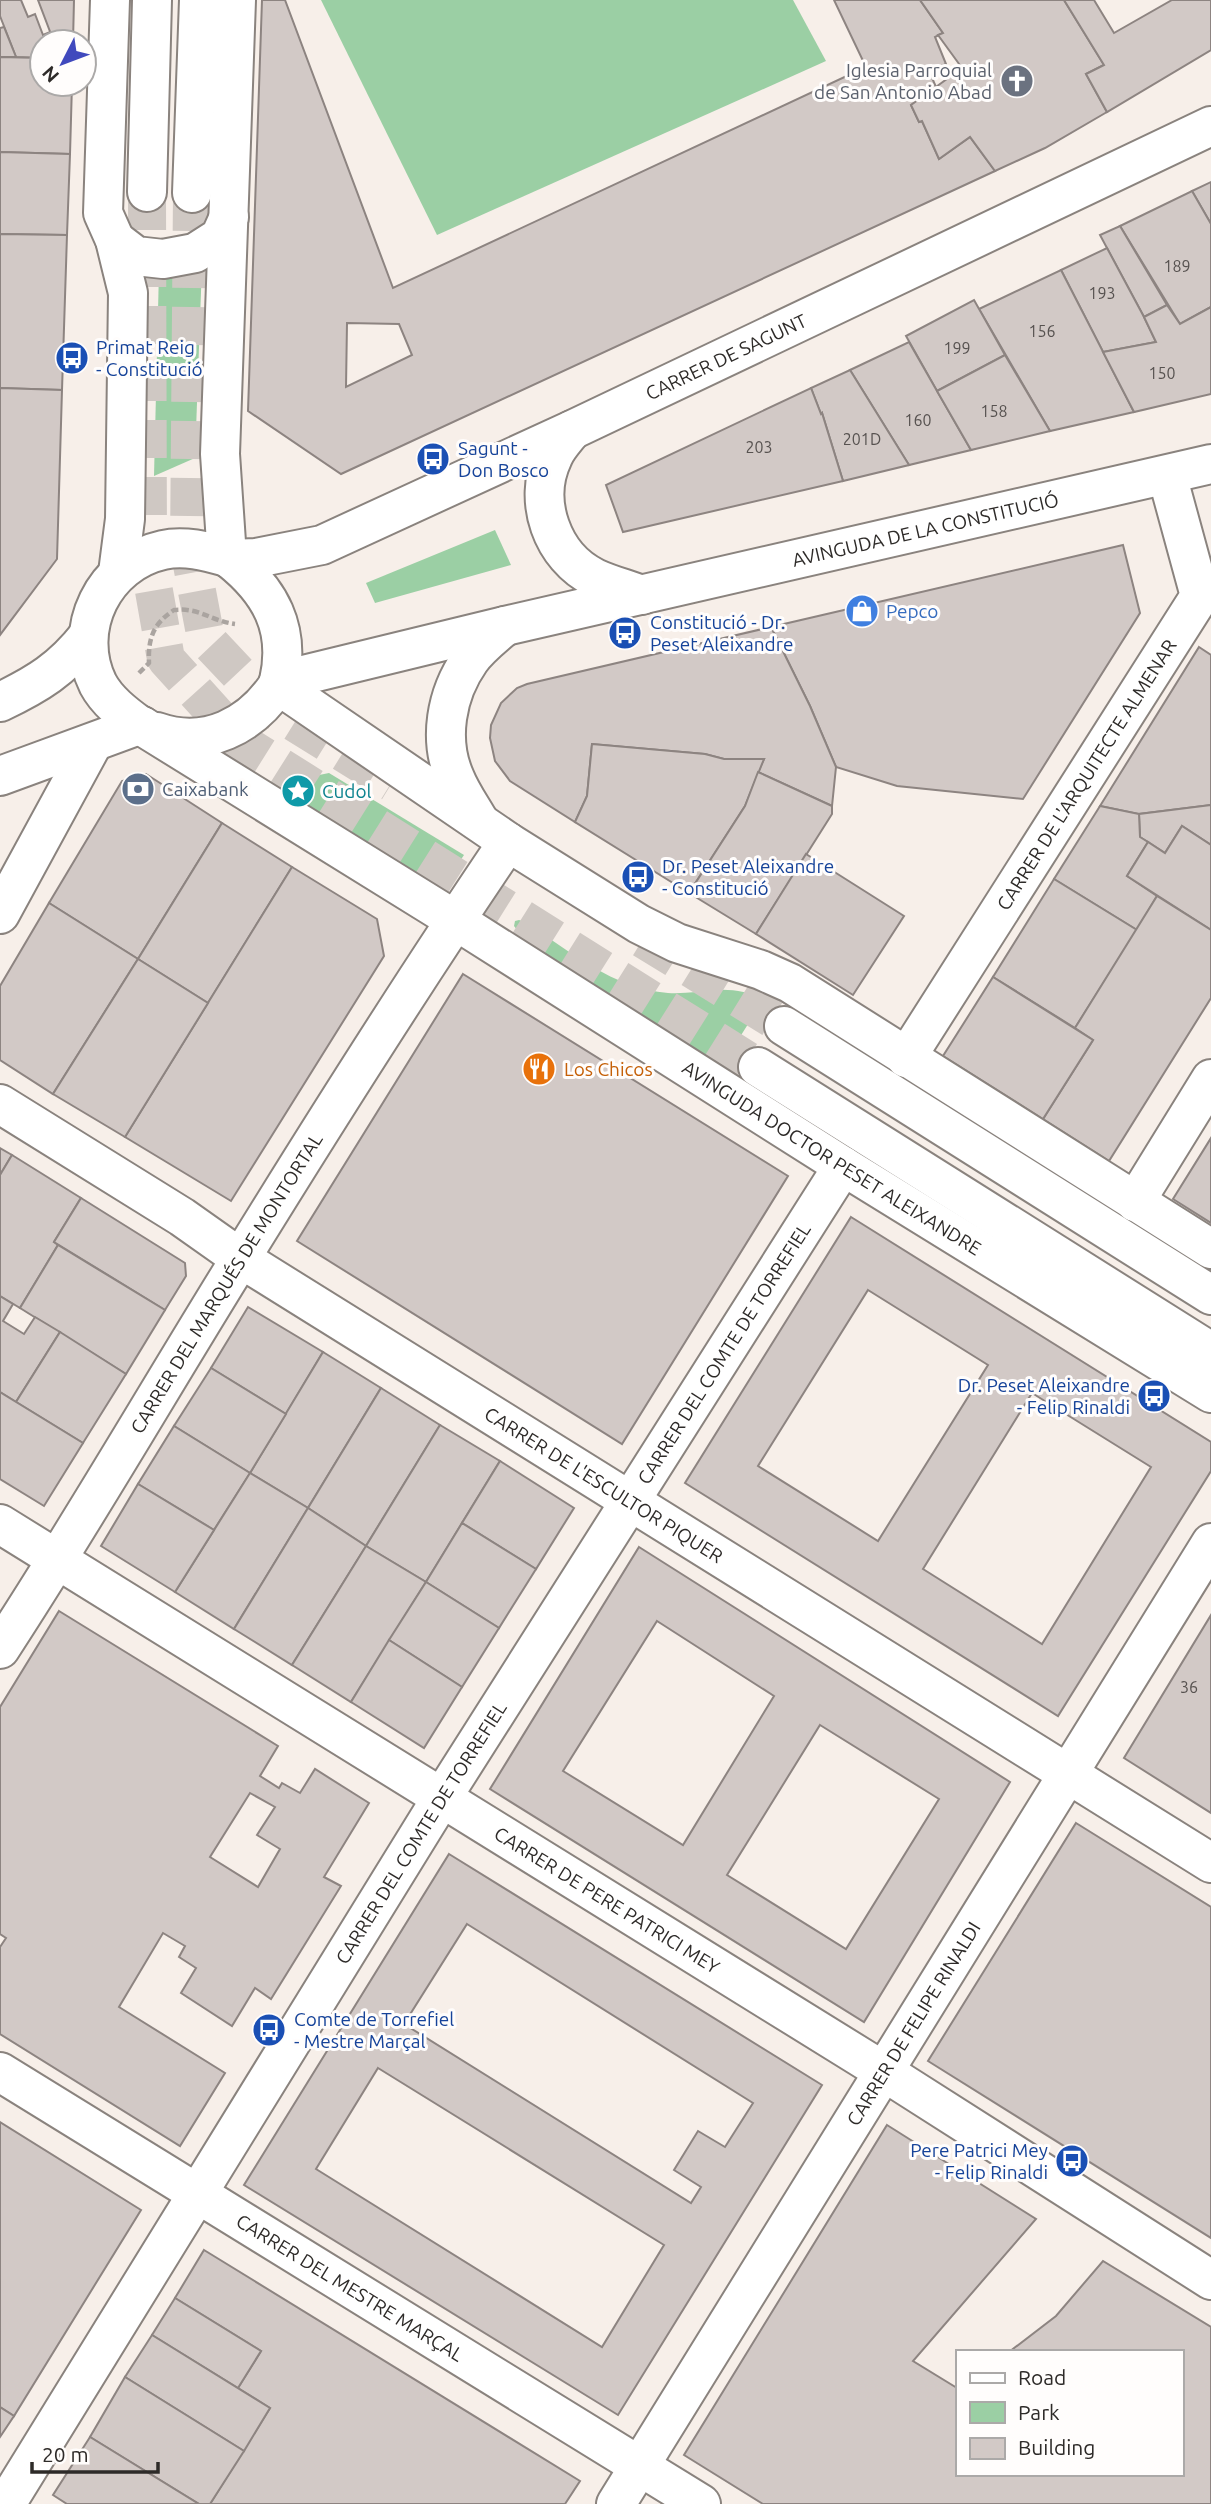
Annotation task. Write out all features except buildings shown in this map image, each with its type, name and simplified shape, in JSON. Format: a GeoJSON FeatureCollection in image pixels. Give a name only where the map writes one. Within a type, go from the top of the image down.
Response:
{"type":"FeatureCollection","features":[{"type":"Feature","properties":{"kind":"street"},"geometry":{"type":"LineString","coordinates":[[110,0],[103,213],[115,240],[128,293],[125,519],[118,573]]}},
{"type":"Feature","properties":{"kind":"street"},"geometry":{"type":"LineString","coordinates":[[147,192],[152,0]]}},
{"type":"Feature","properties":{"kind":"street"},"geometry":{"type":"LineString","coordinates":[[192,193],[198,0]]}},
{"type":"Feature","properties":{"kind":"street"},"geometry":{"type":"LineString","coordinates":[[228,558],[220,454],[236,0]]}},
{"type":"Feature","properties":{"kind":"street","name":"CARRER DE SAGUNT"},"geometry":{"type":"LineString","coordinates":[[228,558],[267,556],[322,545],[572,430],[1211,126]]}},
{"type":"Feature","properties":{"kind":"street"},"geometry":{"type":"LineString","coordinates":[[115,240],[136,256],[163,259],[195,253],[220,237],[229,217]]}},
{"type":"Feature","properties":{"kind":"street"},"geometry":{"type":"LineString","coordinates":[[572,430],[552,457],[545,488],[552,536],[578,567],[595,578],[642,595]]}},
{"type":"Feature","properties":{"kind":"street","name":"AVINGUDA DE LA CONSTITUCIÓ"},"geometry":{"type":"LineString","coordinates":[[279,683],[505,626],[1211,464]]}},
{"type":"Feature","properties":{"kind":"street","name":"CARRER DE L'ARQUITECTE ALMENAR"},"geometry":{"type":"LineString","coordinates":[[906,1058],[1206,600],[1167,475]]}},
{"type":"Feature","properties":{"kind":"street"},"geometry":{"type":"LineString","coordinates":[[0,702],[56,671],[73,656],[88,636],[97,602],[118,573],[137,559],[163,550],[181,548],[228,558],[247,573],[265,593],[274,613],[281,631],[284,662],[279,683],[263,705],[248,719],[220,734],[190,739],[168,736],[141,726],[120,711],[99,685],[92,666],[88,636]]}},
{"type":"Feature","properties":{"kind":"street"},"geometry":{"type":"LineString","coordinates":[[494,831],[455,778],[445,748],[446,717],[456,685],[471,659],[505,626]]}},
{"type":"Feature","properties":{"kind":"street"},"geometry":{"type":"LineString","coordinates":[[279,683],[375,753],[639,924],[677,943],[761,970],[790,983],[1211,1249]]}},
{"type":"Feature","properties":{"kind":"street"},"geometry":{"type":"LineString","coordinates":[[0,776],[141,726]]}},
{"type":"Feature","properties":{"kind":"street","name":"AVINGUDA DOCTOR PESET ALEIXANDRE"},"geometry":{"type":"LineString","coordinates":[[141,726],[1211,1393]]}},
{"type":"Feature","properties":{"kind":"street"},"geometry":{"type":"LineString","coordinates":[[0,914],[93,743]]}},
{"type":"Feature","properties":{"kind":"street"},"geometry":{"type":"LineString","coordinates":[[455,920],[494,831]]}},
{"type":"Feature","properties":{"kind":"street","name":"CARRER DEL MARQUÉS DE MONTORTAL"},"geometry":{"type":"LineString","coordinates":[[0,1649],[240,1258],[455,920]]}},
{"type":"Feature","properties":{"kind":"street"},"geometry":{"type":"LineString","coordinates":[[784,1026],[1211,1295]]}},
{"type":"Feature","properties":{"kind":"street","name":"AVINGUDA DOCTOR PESET ALEIXANDRE"},"geometry":{"type":"LineString","coordinates":[[758,1067],[1211,1352]]}},
{"type":"Feature","properties":{"kind":"street"},"geometry":{"type":"LineString","coordinates":[[1135,1202],[1211,1079]]}},
{"type":"Feature","properties":{"kind":"street","name":"CARRER DE L'ESCULTOR PIQUER"},"geometry":{"type":"LineString","coordinates":[[0,1104],[182,1217],[240,1258],[1211,1863]]}},
{"type":"Feature","properties":{"kind":"street","name":"CARRER DEL COMTE DE TORREFIEL"},"geometry":{"type":"LineString","coordinates":[[6,2504],[442,1799],[843,1166]]}},
{"type":"Feature","properties":{"kind":"street","name":"CARRER DE PERE PATRICI MEY"},"geometry":{"type":"LineString","coordinates":[[0,1524],[883,2071],[1211,2280]]}},
{"type":"Feature","properties":{"kind":"street","name":"CARRER DE FELIPE RINALDI"},"geometry":{"type":"LineString","coordinates":[[616,2504],[1211,1543]]}},
{"type":"Feature","properties":{"kind":"street","name":"CARRER DEL MESTRE MARÇAL"},"geometry":{"type":"LineString","coordinates":[[0,2072],[701,2504]]}},
{"type":"Feature","properties":{"kind":"path"},"geometry":{"type":"LineString","coordinates":[[149,663],[148,646],[155,625],[174,610],[197,610],[226,623]]}},
{"type":"Feature","properties":{"kind":"green space"},"geometry":{"type":"Polygon","coordinates":[[[321,0],[793,0],[826,61],[437,235],[321,0]]]}},
{"type":"Feature","properties":{"kind":"green space"},"geometry":{"type":"Polygon","coordinates":[[[202,264],[195,458],[154,476],[159,270],[202,264]]]}},
{"type":"Feature","properties":{"kind":"green space"},"geometry":{"type":"Polygon","coordinates":[[[495,530],[511,565],[375,603],[366,583],[495,530]]]}},
{"type":"Feature","properties":{"kind":"green space"},"geometry":{"type":"Polygon","coordinates":[[[329,773],[464,855],[437,895],[260,787],[329,773]]]}},
{"type":"Feature","properties":{"kind":"green space"},"geometry":{"type":"Polygon","coordinates":[[[519,920],[593,967],[648,990],[687,993],[723,990],[765,997],[718,1072],[538,957],[514,926],[515,921],[519,920]]]}},
{"type":"Feature","properties":{"kind":"tunnel"},"geometry":{"type":"LineString","coordinates":[[147,192],[148,557],[166,659],[241,742],[758,1067]]}},
{"type":"Feature","properties":{"kind":"tunnel"},"geometry":{"type":"LineString","coordinates":[[192,193],[189,549],[206,639],[271,708],[392,783]]}},
{"type":"Feature","properties":{"kind":"tunnel"},"geometry":{"type":"LineString","coordinates":[[643,939],[784,1026]]}},
{"type":"Feature","properties":{"kind":"place","name":"Iglesia Parroquial de San Antonio Abad"},"geometry":{"type":"Point","coordinates":[1017,81]}},
{"type":"Feature","properties":{"kind":"place","name":"Primat Reig - Constitució"},"geometry":{"type":"Point","coordinates":[72,358]}},
{"type":"Feature","properties":{"kind":"place","name":"Sagunt - Don Bosco"},"geometry":{"type":"Point","coordinates":[433,459]}},
{"type":"Feature","properties":{"kind":"place","name":"Pepco"},"geometry":{"type":"Point","coordinates":[862,611]}},
{"type":"Feature","properties":{"kind":"place","name":"Constitució - Dr. Peset Aleixandre"},"geometry":{"type":"Point","coordinates":[625,633]}},
{"type":"Feature","properties":{"kind":"place","name":"Caixabank"},"geometry":{"type":"Point","coordinates":[138,789]}},
{"type":"Feature","properties":{"kind":"place","name":"Cudol"},"geometry":{"type":"Point","coordinates":[298,791]}},
{"type":"Feature","properties":{"kind":"place","name":"Dr. Peset Aleixandre - Constitució"},"geometry":{"type":"Point","coordinates":[638,877]}},
{"type":"Feature","properties":{"kind":"place","name":"Los Chicos"},"geometry":{"type":"Point","coordinates":[539,1069]}},
{"type":"Feature","properties":{"kind":"place","name":"Dr. Peset Aleixandre - Felip Rinaldi"},"geometry":{"type":"Point","coordinates":[1154,1396]}},
{"type":"Feature","properties":{"kind":"place","name":"Comte de Torrefiel - Mestre Marçal"},"geometry":{"type":"Point","coordinates":[269,2030]}},
{"type":"Feature","properties":{"kind":"place","name":"Pere Patrici Mey - Felip Rinaldi"},"geometry":{"type":"Point","coordinates":[1072,2161]}}]}
